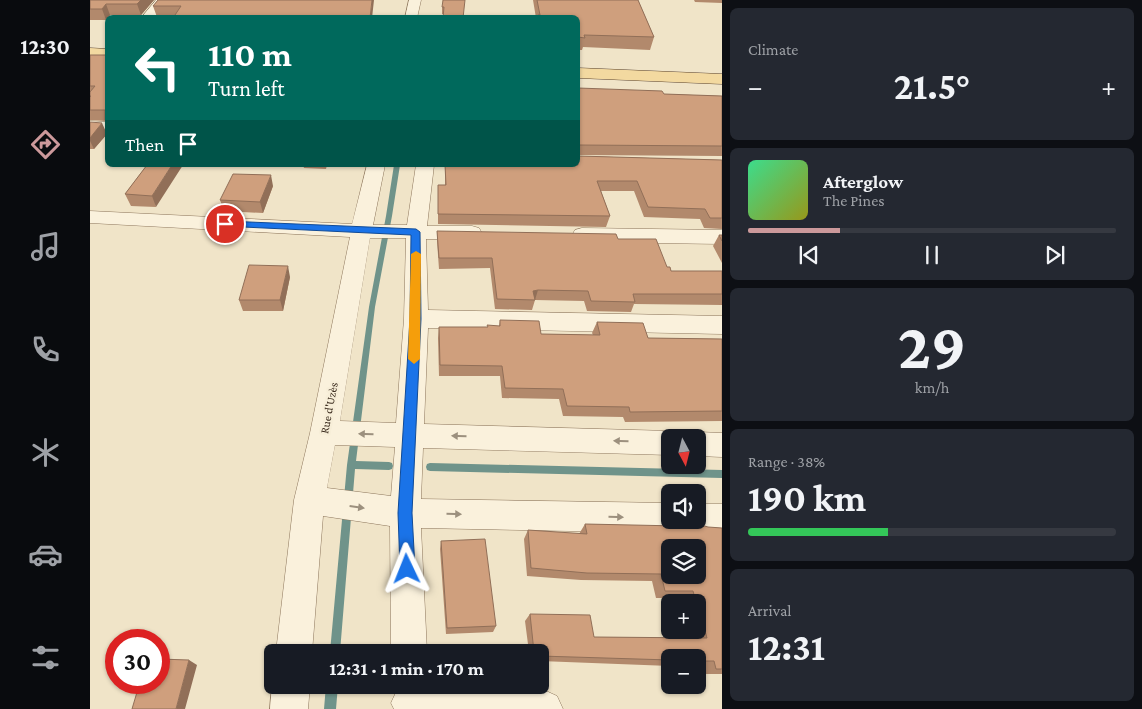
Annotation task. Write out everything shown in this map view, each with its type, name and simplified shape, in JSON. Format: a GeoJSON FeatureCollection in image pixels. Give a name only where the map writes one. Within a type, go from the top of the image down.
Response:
{"type":"FeatureCollection","features":[{"type":"Feature","properties":{"kind":"main road"},"geometry":{"type":"LineString","coordinates":[[90,53],[105,54]]}},
{"type":"Feature","properties":{"kind":"main road"},"geometry":{"type":"LineString","coordinates":[[580,73],[722,79]]}},
{"type":"Feature","properties":{"kind":"street"},"geometry":{"type":"LineString","coordinates":[[150,15],[162,0]]}},
{"type":"Feature","properties":{"kind":"street"},"geometry":{"type":"LineString","coordinates":[[412,15],[415,0]]}},
{"type":"Feature","properties":{"kind":"street"},"geometry":{"type":"LineString","coordinates":[[90,126],[105,127]]}},
{"type":"Feature","properties":{"kind":"street","name":"Rue d'Uzès"},"geometry":{"type":"LineString","coordinates":[[295,644],[309,500],[324,433],[361,231],[376,167]]}},
{"type":"Feature","properties":{"kind":"street"},"geometry":{"type":"LineString","coordinates":[[409,644],[405,513],[416,319],[416,232],[425,167]]}},
{"type":"Feature","properties":{"kind":"street"},"geometry":{"type":"LineString","coordinates":[[90,217],[361,231],[495,234]]}},
{"type":"Feature","properties":{"kind":"street"},"geometry":{"type":"LineString","coordinates":[[564,234],[722,237]]}},
{"type":"Feature","properties":{"kind":"street"},"geometry":{"type":"LineString","coordinates":[[416,319],[722,325]]}},
{"type":"Feature","properties":{"kind":"street"},"geometry":{"type":"LineString","coordinates":[[324,433],[661,443]]}},
{"type":"Feature","properties":{"kind":"street"},"geometry":{"type":"LineString","coordinates":[[706,444],[722,445]]}},
{"type":"Feature","properties":{"kind":"street"},"geometry":{"type":"LineString","coordinates":[[309,500],[405,513],[661,518]]}},
{"type":"Feature","properties":{"kind":"street"},"geometry":{"type":"LineString","coordinates":[[706,519],[722,519]]}},
{"type":"Feature","properties":{"kind":"street"},"geometry":{"type":"LineString","coordinates":[[289,709],[290,694]]}},
{"type":"Feature","properties":{"kind":"street"},"geometry":{"type":"LineString","coordinates":[[410,699],[544,709]]}},
{"type":"Feature","properties":{"kind":"building"},"geometry":{"type":"Polygon","coordinates":[[[90,0],[141,0],[137,4],[106,4],[102,9],[90,9],[90,0]]]}},
{"type":"Feature","properties":{"kind":"building"},"geometry":{"type":"Polygon","coordinates":[[[158,0],[372,0],[370,15],[175,15],[181,6],[153,6],[158,0]]]}},
{"type":"Feature","properties":{"kind":"building"},"geometry":{"type":"Polygon","coordinates":[[[443,0],[465,0],[463,15],[443,15],[444,7],[442,7],[443,0]]]}},
{"type":"Feature","properties":{"kind":"building"},"geometry":{"type":"Polygon","coordinates":[[[537,0],[638,0],[654,37],[584,35],[585,38],[580,37],[580,15],[540,15],[537,0]]]}},
{"type":"Feature","properties":{"kind":"building"},"geometry":{"type":"Polygon","coordinates":[[[90,55],[105,55],[105,110],[90,110],[90,92],[95,86],[90,86],[90,55]]]}},
{"type":"Feature","properties":{"kind":"building"},"geometry":{"type":"Polygon","coordinates":[[[580,88],[662,91],[664,94],[722,96],[722,146],[580,145],[580,88]]]}},
{"type":"Feature","properties":{"kind":"building"},"geometry":{"type":"Polygon","coordinates":[[[90,122],[102,123],[90,138],[90,122]]]}},
{"type":"Feature","properties":{"kind":"building"},"geometry":{"type":"Polygon","coordinates":[[[580,156],[722,160],[722,218],[710,218],[705,209],[648,207],[637,181],[597,181],[610,216],[438,214],[438,185],[446,185],[445,167],[580,167],[580,156]]]}},
{"type":"Feature","properties":{"kind":"building"},"geometry":{"type":"Polygon","coordinates":[[[145,167],[171,167],[152,196],[125,194],[145,167]]]}},
{"type":"Feature","properties":{"kind":"building"},"geometry":{"type":"Polygon","coordinates":[[[233,174],[271,175],[260,202],[220,200],[233,174]]]}},
{"type":"Feature","properties":{"kind":"building"},"geometry":{"type":"Polygon","coordinates":[[[437,231],[616,234],[618,239],[656,239],[667,267],[670,267],[671,271],[722,271],[722,294],[633,294],[635,302],[591,301],[588,291],[538,290],[533,291],[535,300],[497,299],[492,258],[439,258],[437,231]]]}},
{"type":"Feature","properties":{"kind":"building"},"geometry":{"type":"Polygon","coordinates":[[[249,265],[288,266],[280,300],[239,300],[249,265]]]}},
{"type":"Feature","properties":{"kind":"building"},"geometry":{"type":"Polygon","coordinates":[[[500,320],[539,321],[541,334],[600,335],[597,322],[643,323],[648,338],[722,339],[722,411],[630,412],[629,407],[567,406],[563,389],[505,388],[502,366],[440,365],[439,327],[500,326],[500,320]]]}},
{"type":"Feature","properties":{"kind":"building"},"geometry":{"type":"Polygon","coordinates":[[[585,524],[661,526],[661,529],[706,529],[706,526],[722,528],[722,669],[716,669],[714,661],[706,661],[706,649],[661,649],[661,660],[549,656],[549,644],[533,644],[530,614],[590,615],[594,637],[707,638],[706,594],[694,594],[693,591],[665,591],[663,584],[706,584],[706,539],[661,539],[661,574],[587,573],[531,568],[528,530],[587,534],[585,524]]]}},
{"type":"Feature","properties":{"kind":"building"},"geometry":{"type":"Polygon","coordinates":[[[485,539],[496,626],[447,628],[441,541],[485,539]]]}},
{"type":"Feature","properties":{"kind":"building"},"geometry":{"type":"Polygon","coordinates":[[[170,659],[189,660],[176,709],[132,709],[136,694],[170,694],[170,659]]]}},
{"type":"Feature","properties":{"kind":"waterway"},"geometry":{"type":"LineString","coordinates":[[351,465],[372,307],[397,167]]}},
{"type":"Feature","properties":{"kind":"waterway"},"geometry":{"type":"LineString","coordinates":[[336,644],[351,465]]}},
{"type":"Feature","properties":{"kind":"waterway"},"geometry":{"type":"LineString","coordinates":[[351,465],[389,466]]}},
{"type":"Feature","properties":{"kind":"waterway"},"geometry":{"type":"LineString","coordinates":[[430,467],[722,474]]}},
{"type":"Feature","properties":{"kind":"waterway"},"geometry":{"type":"LineString","coordinates":[[330,709],[331,694]]}},
{"type":"Feature","properties":{"kind":"slow traffic"},"geometry":{"type":"LineString","coordinates":[[414,359],[416,254]]}},
{"type":"Feature","properties":{"kind":"route"},"geometry":{"type":"LineString","coordinates":[[225,224],[416,232],[416,319],[405,513],[407,569]]}}]}
